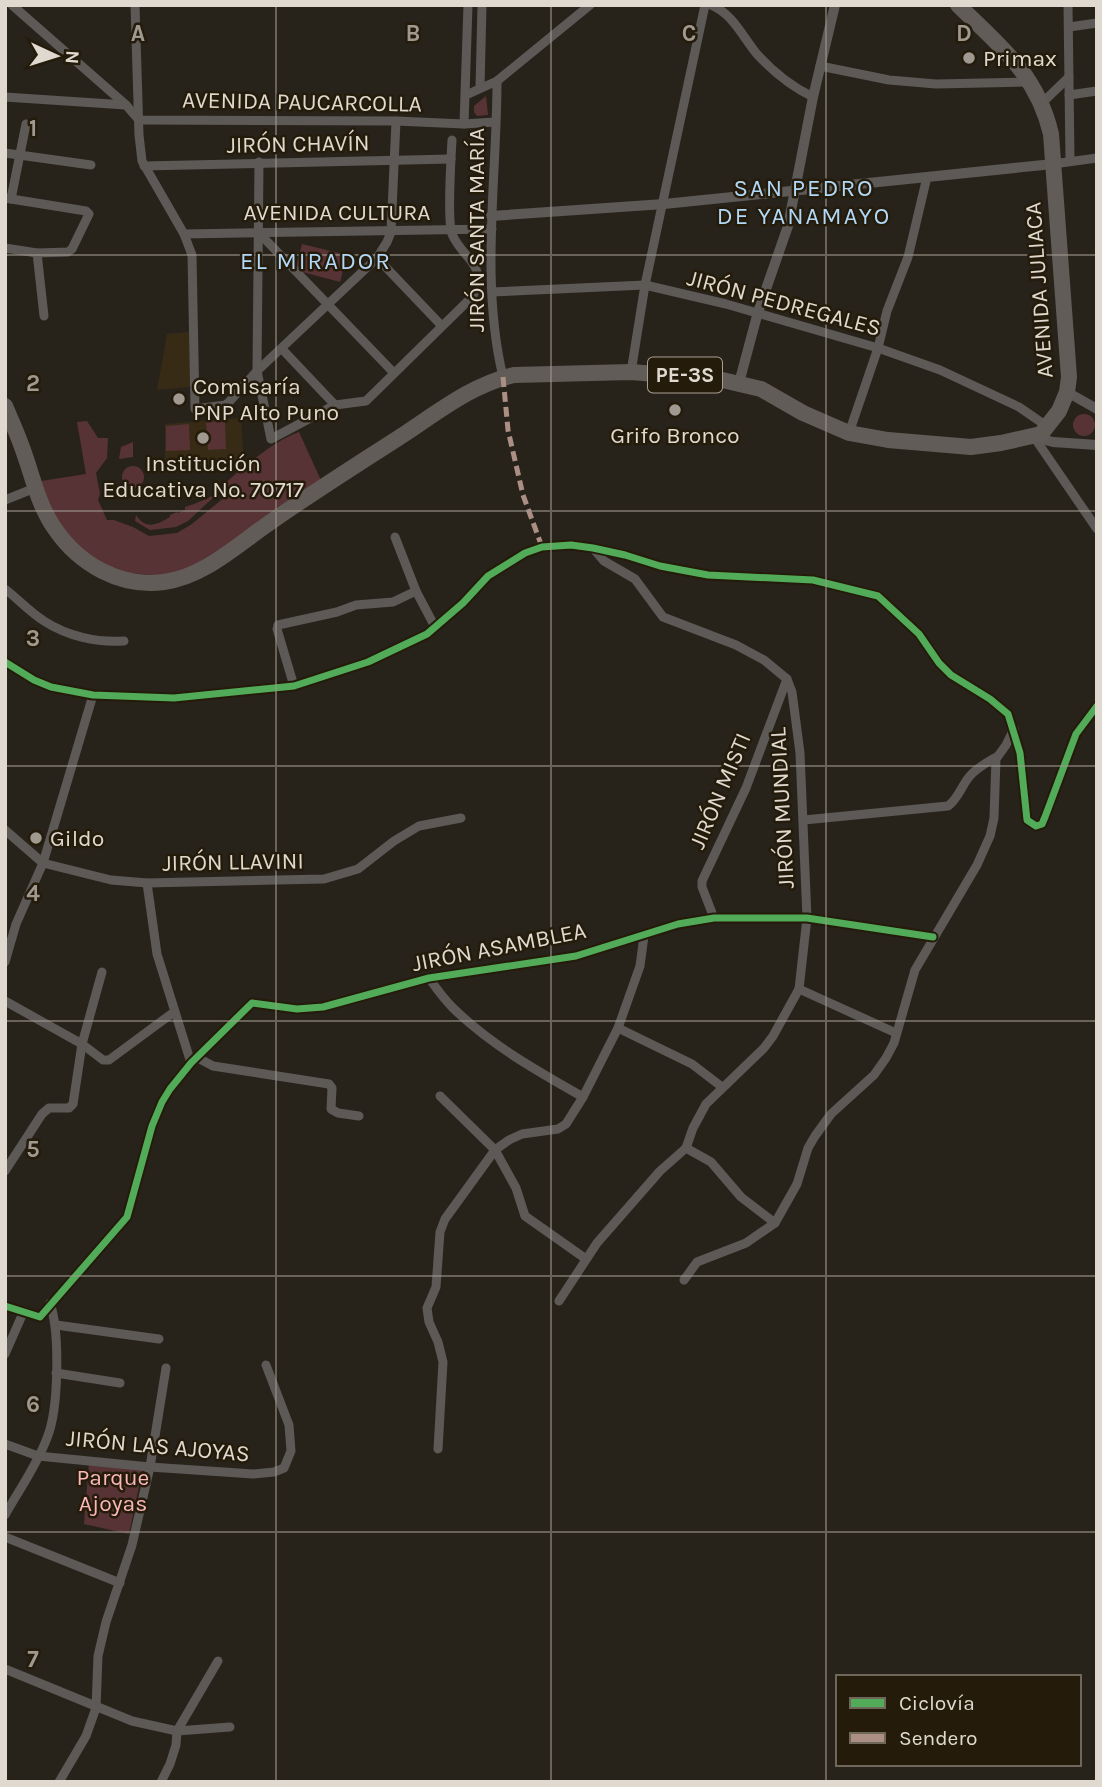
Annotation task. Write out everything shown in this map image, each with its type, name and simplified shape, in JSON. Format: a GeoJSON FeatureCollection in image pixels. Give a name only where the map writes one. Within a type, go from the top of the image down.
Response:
{"type":"FeatureCollection","features":[{"type":"Feature","properties":{"kind":"highway","name":"AVENIDA JULIACA"},"geometry":{"type":"LineString","coordinates":[[5,406],[24,451],[34,488],[56,531],[73,550],[102,572],[133,582],[150,583],[177,579],[213,564],[298,502],[469,392],[503,377],[529,373],[677,374],[761,389],[803,413],[849,433],[888,440],[971,447],[1034,437],[1048,427],[1059,411],[1067,392],[1070,363],[1062,162],[1042,103],[1029,82],[1006,52],[958,5]]}},
{"type":"Feature","properties":{"kind":"street"},"geometry":{"type":"LineString","coordinates":[[12,5],[126,105],[139,120]]}},
{"type":"Feature","properties":{"kind":"street"},"geometry":{"type":"LineString","coordinates":[[135,5],[141,153],[144,166],[184,234],[192,255],[195,409],[225,405],[257,370],[377,258],[391,232],[396,121]]}},
{"type":"Feature","properties":{"kind":"street"},"geometry":{"type":"LineString","coordinates":[[464,124],[468,5]]}},
{"type":"Feature","properties":{"kind":"street"},"geometry":{"type":"LineString","coordinates":[[480,88],[482,5]]}},
{"type":"Feature","properties":{"kind":"street"},"geometry":{"type":"LineString","coordinates":[[466,95],[497,81],[590,5]]}},
{"type":"Feature","properties":{"kind":"street"},"geometry":{"type":"LineString","coordinates":[[631,372],[645,285],[705,5]]}},
{"type":"Feature","properties":{"kind":"street"},"geometry":{"type":"LineString","coordinates":[[711,5],[727,15],[779,77],[793,88],[813,97]]}},
{"type":"Feature","properties":{"kind":"street"},"geometry":{"type":"LineString","coordinates":[[739,383],[758,312],[788,226],[813,97],[835,5]]}},
{"type":"Feature","properties":{"kind":"street"},"geometry":{"type":"LineString","coordinates":[[1062,162],[1069,95],[1068,5]]}},
{"type":"Feature","properties":{"kind":"street"},"geometry":{"type":"LineString","coordinates":[[1069,27],[1097,23]]}},
{"type":"Feature","properties":{"kind":"street"},"geometry":{"type":"LineString","coordinates":[[820,66],[889,80],[936,84],[1029,82]]}},
{"type":"Feature","properties":{"kind":"street"},"geometry":{"type":"LineString","coordinates":[[1042,103],[1069,77]]}},
{"type":"Feature","properties":{"kind":"street","name":"JIRÓN SANTA MARÍA"},"geometry":{"type":"LineString","coordinates":[[497,81],[491,216],[492,292],[495,345],[503,377]]}},
{"type":"Feature","properties":{"kind":"street"},"geometry":{"type":"LineString","coordinates":[[1069,95],[1097,91]]}},
{"type":"Feature","properties":{"kind":"street"},"geometry":{"type":"LineString","coordinates":[[5,97],[126,105]]}},
{"type":"Feature","properties":{"kind":"street","name":"AVENIDA PAUCARCOLLA"},"geometry":{"type":"LineString","coordinates":[[139,120],[396,121],[464,124],[495,122]]}},
{"type":"Feature","properties":{"kind":"street"},"geometry":{"type":"LineString","coordinates":[[5,248],[37,253],[62,253],[72,249],[88,217],[88,212],[8,199],[26,124]]}},
{"type":"Feature","properties":{"kind":"street"},"geometry":{"type":"LineString","coordinates":[[259,162],[257,370],[271,439],[335,405],[366,401],[473,296],[479,283],[478,270],[451,230],[452,140]]}},
{"type":"Feature","properties":{"kind":"street"},"geometry":{"type":"LineString","coordinates":[[5,153],[90,165]]}},
{"type":"Feature","properties":{"kind":"street"},"geometry":{"type":"LineString","coordinates":[[491,216],[664,204],[1097,158]]}},
{"type":"Feature","properties":{"kind":"street","name":"JIRÓN CHAVÍN"},"geometry":{"type":"LineString","coordinates":[[144,166],[451,159]]}},
{"type":"Feature","properties":{"kind":"street"},"geometry":{"type":"LineString","coordinates":[[849,433],[878,348],[887,311],[908,257],[928,177]]}},
{"type":"Feature","properties":{"kind":"street","name":"AVENIDA CULTURA"},"geometry":{"type":"LineString","coordinates":[[184,234],[492,229]]}},
{"type":"Feature","properties":{"kind":"street"},"geometry":{"type":"LineString","coordinates":[[260,232],[393,372]]}},
{"type":"Feature","properties":{"kind":"street"},"geometry":{"type":"LineString","coordinates":[[37,253],[44,316]]}},
{"type":"Feature","properties":{"kind":"street"},"geometry":{"type":"LineString","coordinates":[[377,258],[441,326]]}},
{"type":"Feature","properties":{"kind":"street","name":"JIRÓN PEDREGALES"},"geometry":{"type":"LineString","coordinates":[[492,292],[645,285],[758,312],[878,348],[967,381],[1031,414],[1048,427]]}},
{"type":"Feature","properties":{"kind":"street"},"geometry":{"type":"LineString","coordinates":[[282,349],[335,405]]}},
{"type":"Feature","properties":{"kind":"street"},"geometry":{"type":"LineString","coordinates":[[1067,392],[1097,409]]}},
{"type":"Feature","properties":{"kind":"street"},"geometry":{"type":"LineString","coordinates":[[1034,437],[1054,442],[1097,446]]}},
{"type":"Feature","properties":{"kind":"street"},"geometry":{"type":"LineString","coordinates":[[1034,437],[1097,529]]}},
{"type":"Feature","properties":{"kind":"street"},"geometry":{"type":"LineString","coordinates":[[5,500],[34,488]]}},
{"type":"Feature","properties":{"kind":"street"},"geometry":{"type":"LineString","coordinates":[[395,537],[416,592],[435,627]]}},
{"type":"Feature","properties":{"kind":"street"},"geometry":{"type":"LineString","coordinates":[[5,662],[51,687],[93,695],[174,698],[294,686],[368,662],[427,634],[463,603],[488,576],[525,553],[542,547],[571,545],[696,573],[813,580],[878,596],[919,634],[951,675],[999,705],[1007,714],[1014,729],[1023,771],[1027,820],[1036,826],[1042,824],[1076,734],[1097,706]]}},
{"type":"Feature","properties":{"kind":"street"},"geometry":{"type":"LineString","coordinates":[[593,548],[604,561],[635,579],[663,617],[736,645],[764,660],[787,679]]}},
{"type":"Feature","properties":{"kind":"street"},"geometry":{"type":"LineString","coordinates":[[5,589],[45,621],[57,627],[90,640],[124,641]]}},
{"type":"Feature","properties":{"kind":"street"},"geometry":{"type":"LineString","coordinates":[[294,686],[278,625],[356,605],[393,602],[416,592]]}},
{"type":"Feature","properties":{"kind":"street","name":"JIRÓN MUNDIAL"},"geometry":{"type":"LineString","coordinates":[[559,1301],[597,1243],[643,1190],[686,1148],[699,1116],[722,1087],[764,1048],[799,989],[807,918],[804,820],[800,753],[792,692],[787,679]]}},
{"type":"Feature","properties":{"kind":"street","name":"JIRÓN MISTI"},"geometry":{"type":"LineString","coordinates":[[714,918],[702,881],[746,788],[787,679]]}},
{"type":"Feature","properties":{"kind":"street"},"geometry":{"type":"LineString","coordinates":[[5,962],[16,924],[43,863],[93,695]]}},
{"type":"Feature","properties":{"kind":"street"},"geometry":{"type":"LineString","coordinates":[[804,820],[948,806],[954,803],[971,774],[998,756],[1014,729]]}},
{"type":"Feature","properties":{"kind":"street"},"geometry":{"type":"LineString","coordinates":[[684,1280],[697,1262],[746,1243],[775,1223],[797,1184],[811,1142],[831,1114],[874,1075],[886,1058],[915,970],[977,865],[989,836],[994,818],[998,756]]}},
{"type":"Feature","properties":{"kind":"street","name":"JIRÓN LLAVINI"},"geometry":{"type":"LineString","coordinates":[[5,830],[43,863],[111,880],[147,883],[324,879],[358,869],[419,825],[461,818]]}},
{"type":"Feature","properties":{"kind":"street"},"geometry":{"type":"LineString","coordinates":[[147,883],[157,954],[174,1012],[195,1060],[212,1066],[329,1084],[332,1088],[331,1109],[338,1113],[359,1116]]}},
{"type":"Feature","properties":{"kind":"street","name":"JIRÓN ASAMBLEA"},"geometry":{"type":"LineString","coordinates":[[195,1060],[242,1011],[255,1002],[297,1009],[323,1007],[429,978],[551,961],[678,924],[714,918],[807,918],[933,937]]}},
{"type":"Feature","properties":{"kind":"street"},"geometry":{"type":"LineString","coordinates":[[438,1449],[443,1362],[427,1308],[436,1287],[440,1232],[452,1207],[495,1150],[522,1134],[563,1127],[583,1097],[618,1028],[640,966],[644,936]]}},
{"type":"Feature","properties":{"kind":"street"},"geometry":{"type":"LineString","coordinates":[[5,1171],[42,1114],[50,1108],[69,1108],[73,1104],[82,1044],[102,972]]}},
{"type":"Feature","properties":{"kind":"street"},"geometry":{"type":"LineString","coordinates":[[429,978],[451,1007],[483,1033],[531,1068],[583,1097]]}},
{"type":"Feature","properties":{"kind":"street"},"geometry":{"type":"LineString","coordinates":[[799,989],[896,1033]]}},
{"type":"Feature","properties":{"kind":"street"},"geometry":{"type":"LineString","coordinates":[[5,1001],[82,1044],[103,1060],[113,1059],[174,1012]]}},
{"type":"Feature","properties":{"kind":"street"},"geometry":{"type":"LineString","coordinates":[[618,1028],[692,1064],[722,1087]]}},
{"type":"Feature","properties":{"kind":"street"},"geometry":{"type":"LineString","coordinates":[[5,1306],[40,1317],[127,1217],[152,1126],[162,1102],[195,1060]]}},
{"type":"Feature","properties":{"kind":"street"},"geometry":{"type":"LineString","coordinates":[[440,1096],[495,1150],[516,1188],[525,1216],[586,1259]]}},
{"type":"Feature","properties":{"kind":"street"},"geometry":{"type":"LineString","coordinates":[[686,1148],[711,1162],[741,1197],[775,1223]]}},
{"type":"Feature","properties":{"kind":"street"},"geometry":{"type":"LineString","coordinates":[[5,1515],[47,1438],[52,1420],[56,1325],[50,1303]]}},
{"type":"Feature","properties":{"kind":"street"},"geometry":{"type":"LineString","coordinates":[[5,1354],[23,1313]]}},
{"type":"Feature","properties":{"kind":"street"},"geometry":{"type":"LineString","coordinates":[[56,1325],[159,1339]]}},
{"type":"Feature","properties":{"kind":"street","name":"JIRÓN LAS AJOYAS"},"geometry":{"type":"LineString","coordinates":[[5,1444],[38,1455],[150,1467],[253,1474],[274,1472],[284,1468],[291,1451],[289,1425],[266,1365]]}},
{"type":"Feature","properties":{"kind":"street"},"geometry":{"type":"LineString","coordinates":[[59,1782],[86,1736],[96,1708],[98,1656],[150,1467],[166,1368]]}},
{"type":"Feature","properties":{"kind":"street"},"geometry":{"type":"LineString","coordinates":[[56,1373],[120,1383]]}},
{"type":"Feature","properties":{"kind":"street"},"geometry":{"type":"LineString","coordinates":[[5,1537],[120,1583]]}},
{"type":"Feature","properties":{"kind":"street"},"geometry":{"type":"LineString","coordinates":[[160,1782],[173,1755],[177,1731],[218,1661]]}},
{"type":"Feature","properties":{"kind":"street"},"geometry":{"type":"LineString","coordinates":[[5,1669],[132,1721],[177,1731],[230,1727]]}},
{"type":"Feature","properties":{"kind":"shaded area"},"geometry":{"type":"Polygon","coordinates":[[[189,332],[191,387],[157,390],[167,334],[189,332]]]}},
{"type":"Feature","properties":{"kind":"shaded area","name":"Institución Educativa No. 70717"},"geometry":{"type":"Polygon","coordinates":[[[241,418],[243,451],[239,459],[231,464],[165,466],[165,424],[241,418]]]}},
{"type":"Feature","properties":{"kind":"green space"},"geometry":{"type":"Polygon","coordinates":[[[486,96],[488,115],[477,116],[474,106],[486,96]]]}},
{"type":"Feature","properties":{"kind":"green space"},"geometry":{"type":"Polygon","coordinates":[[[302,244],[347,255],[340,282],[295,270],[302,244]]]}},
{"type":"Feature","properties":{"kind":"green space"},"geometry":{"type":"Polygon","coordinates":[[[1084,414],[1092,417],[1095,425],[1092,433],[1084,436],[1076,433],[1073,425],[1076,417],[1084,414]]]}},
{"type":"Feature","properties":{"kind":"green space"},"geometry":{"type":"Polygon","coordinates":[[[87,421],[98,438],[108,438],[107,458],[96,473],[100,494],[98,500],[107,520],[133,527],[149,536],[177,533],[192,524],[226,496],[223,485],[231,478],[269,448],[299,432],[324,487],[197,567],[163,576],[118,572],[70,543],[35,482],[86,474],[77,422],[87,421]]]}},
{"type":"Feature","properties":{"kind":"green space"},"geometry":{"type":"Polygon","coordinates":[[[225,421],[226,449],[208,450],[206,422],[225,421]]]}},
{"type":"Feature","properties":{"kind":"green space"},"geometry":{"type":"Polygon","coordinates":[[[189,424],[190,450],[166,451],[166,426],[189,424]]]}},
{"type":"Feature","properties":{"kind":"green space"},"geometry":{"type":"Polygon","coordinates":[[[133,442],[133,457],[119,459],[121,447],[133,442]]]}},
{"type":"Feature","properties":{"kind":"green space"},"geometry":{"type":"Polygon","coordinates":[[[129,466],[137,466],[144,473],[144,481],[137,488],[129,488],[122,481],[122,473],[129,466]]]}},
{"type":"Feature","properties":{"kind":"green space"},"geometry":{"type":"Polygon","coordinates":[[[217,494],[188,521],[176,527],[150,530],[135,521],[136,515],[144,523],[156,524],[185,510],[185,507],[217,494]]]}},
{"type":"Feature","properties":{"kind":"green space","name":"Parque Ajoyas"},"geometry":{"type":"Polygon","coordinates":[[[89,1463],[143,1467],[129,1534],[84,1524],[89,1463]]]}},
{"type":"Feature","properties":{"kind":"marked path"},"geometry":{"type":"LineString","coordinates":[[503,377],[508,430],[523,495],[542,547]]}},
{"type":"Feature","properties":{"kind":"cycle path"},"geometry":{"type":"LineString","coordinates":[[5,662],[51,687],[93,695],[174,698],[294,686],[368,662],[427,634],[463,603],[488,576],[525,553],[542,547],[571,545],[708,575],[813,580],[878,596],[919,634],[951,675],[990,699],[1008,714],[1020,753],[1027,820],[1036,826],[1042,824],[1076,734],[1097,706]]}},
{"type":"Feature","properties":{"kind":"cycle path"},"geometry":{"type":"LineString","coordinates":[[5,1306],[40,1317],[127,1217],[152,1126],[162,1102],[191,1063],[252,1003],[297,1009],[323,1007],[429,978],[576,956],[678,924],[714,918],[807,918],[933,937]]}},
{"type":"Feature","properties":{"kind":"place","name":"Primax"},"geometry":{"type":"Point","coordinates":[969,58]}},
{"type":"Feature","properties":{"kind":"place","name":"Comisaría PNP Alto Puno"},"geometry":{"type":"Point","coordinates":[179,399]}},
{"type":"Feature","properties":{"kind":"place","name":"Grifo Bronco"},"geometry":{"type":"Point","coordinates":[675,410]}},
{"type":"Feature","properties":{"kind":"place","name":"Institución Educativa No. 70717"},"geometry":{"type":"Point","coordinates":[203,438]}},
{"type":"Feature","properties":{"kind":"place","name":"Gildo"},"geometry":{"type":"Point","coordinates":[36,838]}},
{"type":"Feature","properties":{"kind":"district","name":"SAN PEDRO DE YANAMAYO"},"geometry":{"type":"Point","coordinates":[804,202]}},
{"type":"Feature","properties":{"kind":"district","name":"EL MIRADOR"},"geometry":{"type":"Point","coordinates":[316,261]}}]}
